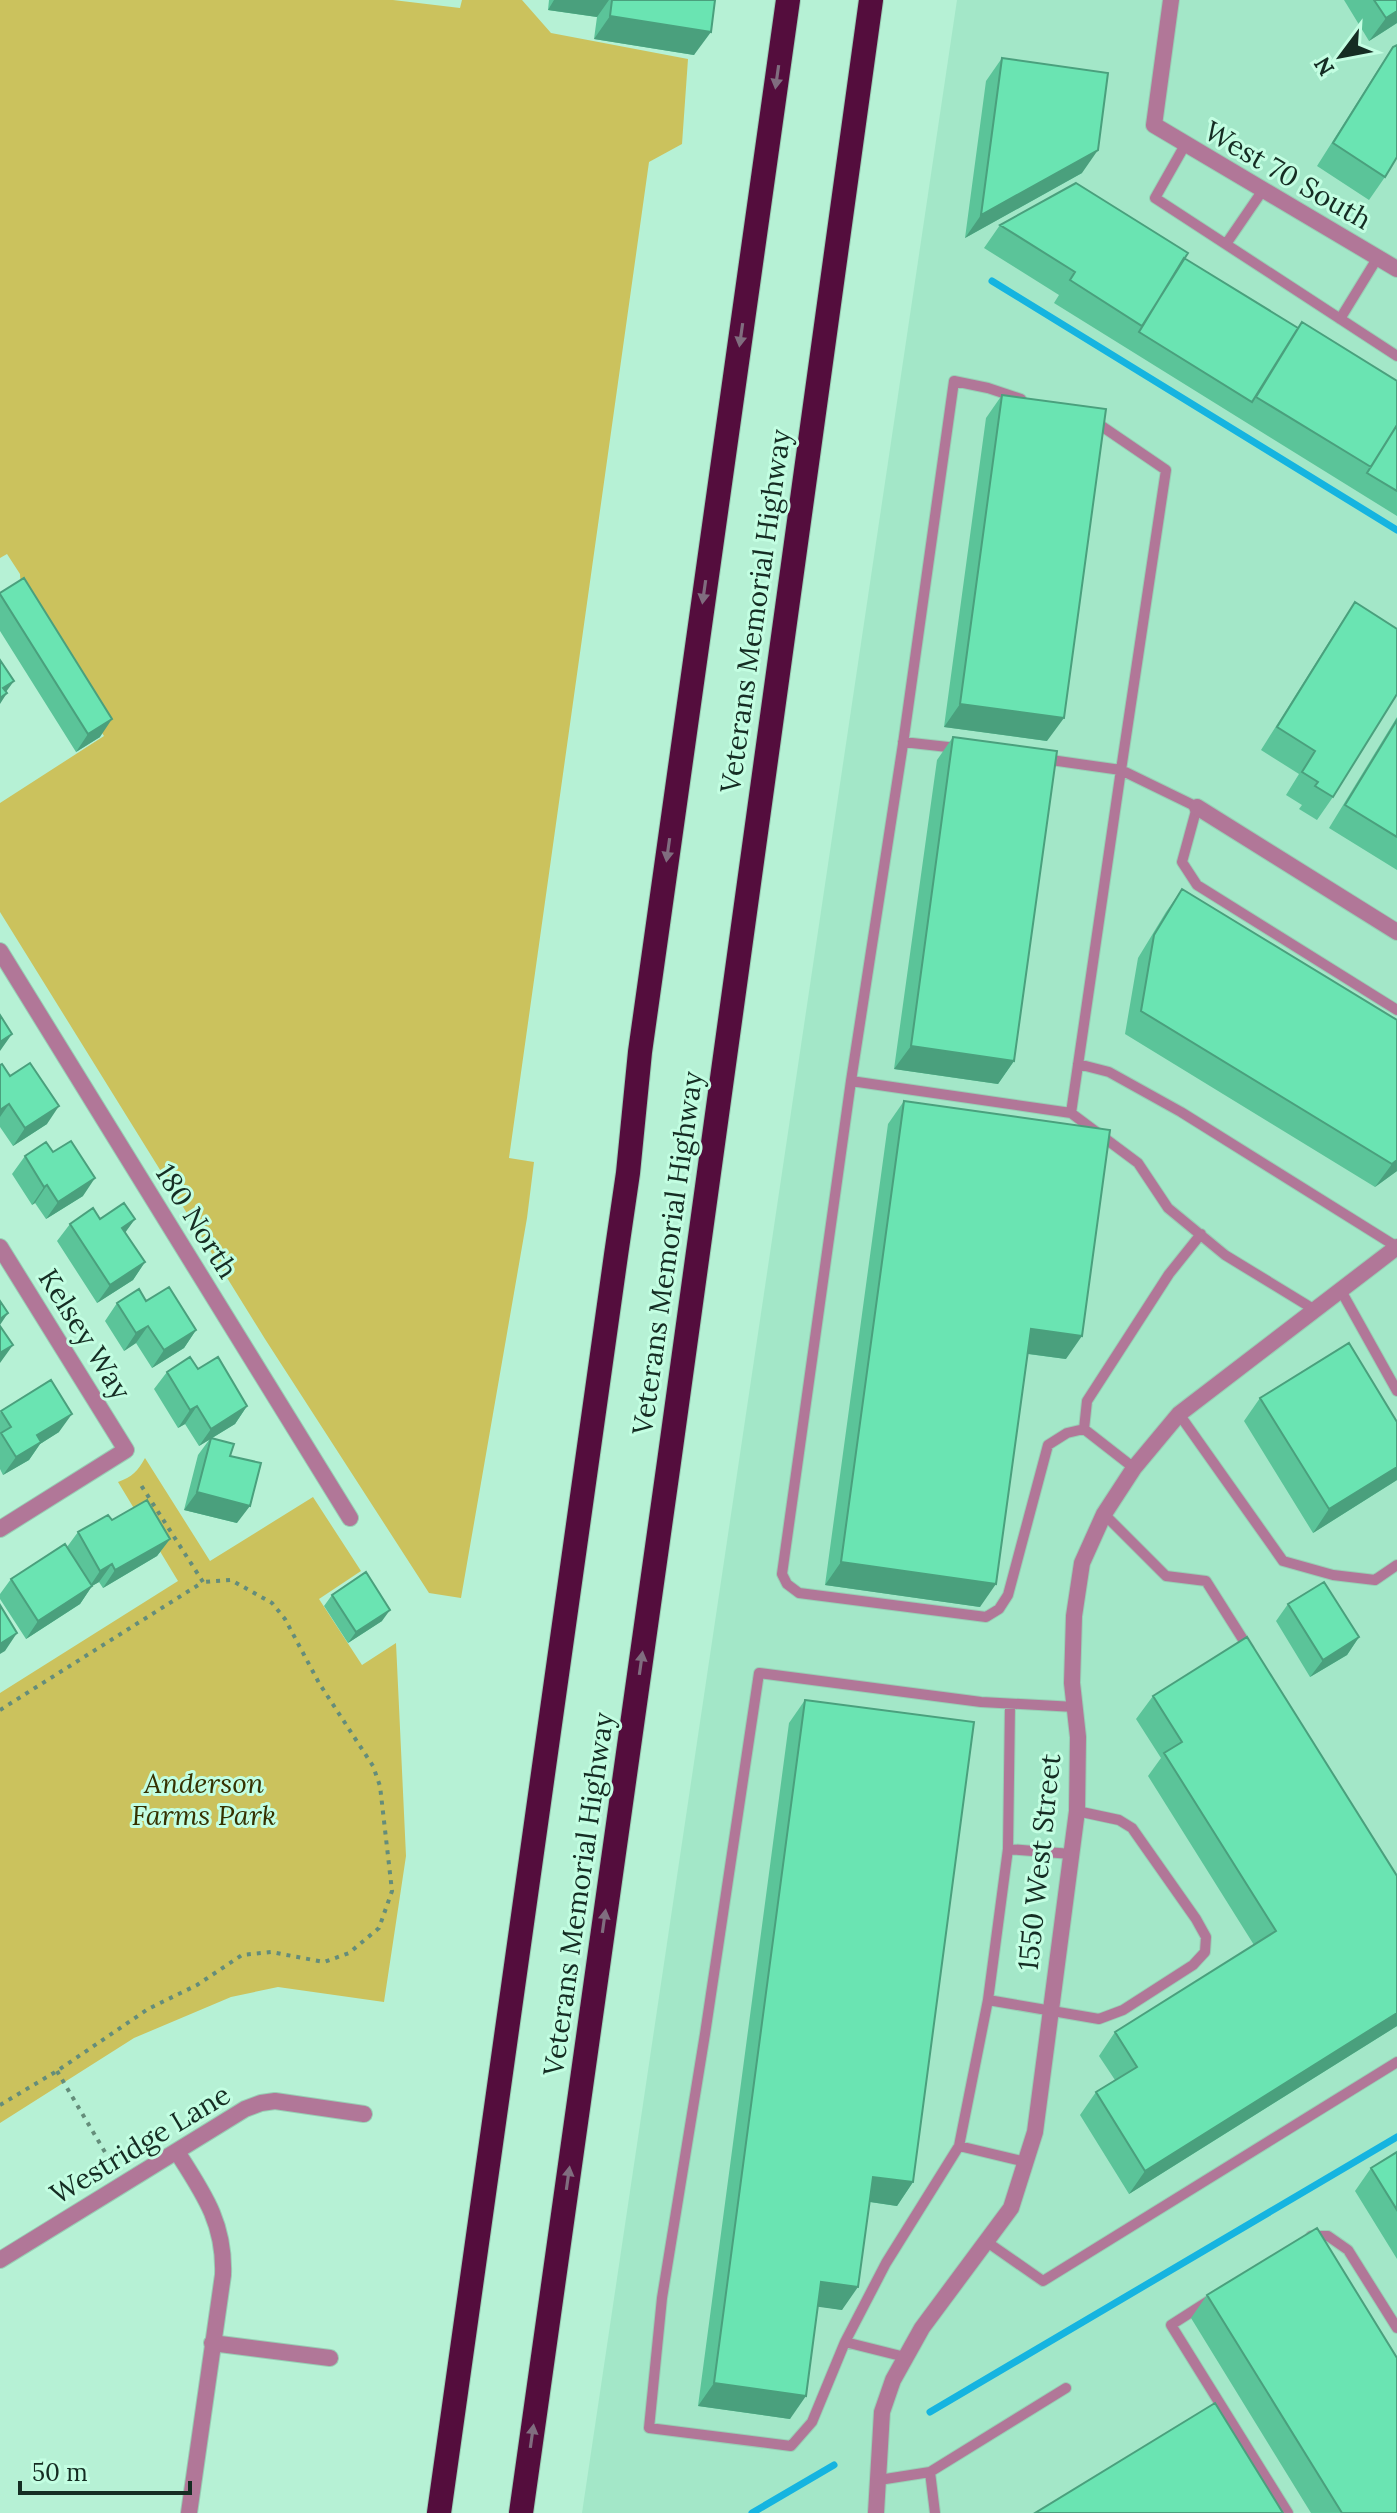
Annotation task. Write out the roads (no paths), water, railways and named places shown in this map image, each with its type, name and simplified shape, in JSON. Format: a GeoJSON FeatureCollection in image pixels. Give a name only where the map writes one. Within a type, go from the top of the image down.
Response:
{"type":"FeatureCollection","features":[{"type":"Feature","properties":{"kind":"highway","name":"Veterans Memorial Highway"},"geometry":{"type":"LineString","coordinates":[[439,2513],[628,1173],[640,1052],[788,0]]}},
{"type":"Feature","properties":{"kind":"highway","name":"Veterans Memorial Highway"},"geometry":{"type":"LineString","coordinates":[[521,2513],[871,0]]}},
{"type":"Feature","properties":{"kind":"street","name":"West 70 South"},"geometry":{"type":"LineString","coordinates":[[1171,0],[1154,125],[1397,269]]}},
{"type":"Feature","properties":{"kind":"street"},"geometry":{"type":"LineString","coordinates":[[1197,807],[1397,932]]}},
{"type":"Feature","properties":{"kind":"street","name":"180 North"},"geometry":{"type":"LineString","coordinates":[[0,951],[350,1518]]}},
{"type":"Feature","properties":{"kind":"street","name":"Kelsey Way"},"geometry":{"type":"LineString","coordinates":[[0,1247],[126,1450],[0,1529]]}},
{"type":"Feature","properties":{"kind":"street","name":"1550 West Street"},"geometry":{"type":"LineString","coordinates":[[876,2513],[882,2412],[893,2380],[922,2328],[1011,2208],[1035,2132],[1077,1811],[1078,1737],[1072,1683],[1074,1616],[1082,1563],[1104,1514],[1134,1468],[1179,1414],[1397,1247]]}},
{"type":"Feature","properties":{"kind":"street","name":"Westridge Lane"},"geometry":{"type":"LineString","coordinates":[[0,2260],[245,2109],[275,2101],[364,2114]]}},
{"type":"Feature","properties":{"kind":"street"},"geometry":{"type":"LineString","coordinates":[[177,2152],[210,2207],[224,2252],[189,2513]]}},
{"type":"Feature","properties":{"kind":"street"},"geometry":{"type":"LineString","coordinates":[[212,2343],[330,2358]]}},
{"type":"Feature","properties":{"kind":"lane"},"geometry":{"type":"LineString","coordinates":[[1185,145],[1155,198],[1397,356]]}},
{"type":"Feature","properties":{"kind":"lane"},"geometry":{"type":"LineString","coordinates":[[1226,244],[1263,190]]}},
{"type":"Feature","properties":{"kind":"lane"},"geometry":{"type":"LineString","coordinates":[[1340,319],[1378,257]]}},
{"type":"Feature","properties":{"kind":"lane"},"geometry":{"type":"LineString","coordinates":[[1031,403],[988,388],[954,381],[782,1574],[787,1584],[799,1593],[986,1617],[999,1609],[1008,1595],[1048,1445],[1067,1433],[1084,1429]]}},
{"type":"Feature","properties":{"kind":"lane"},"geometry":{"type":"LineString","coordinates":[[1071,1113],[1166,470],[1103,427],[1089,422]]}},
{"type":"Feature","properties":{"kind":"lane"},"geometry":{"type":"LineString","coordinates":[[903,742],[966,749]]}},
{"type":"Feature","properties":{"kind":"lane"},"geometry":{"type":"LineString","coordinates":[[1028,757],[1121,770],[1197,807],[1182,862],[1197,885],[1397,1010]]}},
{"type":"Feature","properties":{"kind":"lane"},"geometry":{"type":"LineString","coordinates":[[1078,1064],[1109,1072],[1181,1112],[1397,1247]]}},
{"type":"Feature","properties":{"kind":"lane"},"geometry":{"type":"LineString","coordinates":[[851,1081],[1071,1113],[1138,1163],[1168,1208],[1225,1255],[1315,1310]]}},
{"type":"Feature","properties":{"kind":"lane"},"geometry":{"type":"LineString","coordinates":[[1084,1429],[1087,1401],[1169,1274],[1201,1234]]}},
{"type":"Feature","properties":{"kind":"lane"},"geometry":{"type":"LineString","coordinates":[[1340,1289],[1397,1391]]}},
{"type":"Feature","properties":{"kind":"lane"},"geometry":{"type":"LineString","coordinates":[[1179,1414],[1283,1561],[1333,1575],[1375,1580],[1397,1565]]}},
{"type":"Feature","properties":{"kind":"lane"},"geometry":{"type":"LineString","coordinates":[[1084,1429],[1134,1468]]}},
{"type":"Feature","properties":{"kind":"lane"},"geometry":{"type":"LineString","coordinates":[[1104,1514],[1166,1576],[1206,1581],[1256,1660]]}},
{"type":"Feature","properties":{"kind":"lane"},"geometry":{"type":"LineString","coordinates":[[1010,1704],[1008,1849],[988,2000],[959,2146],[886,2263],[845,2342],[812,2422],[791,2446],[649,2428],[662,2298],[759,1673],[981,1702],[1075,1707]]}},
{"type":"Feature","properties":{"kind":"lane"},"geometry":{"type":"LineString","coordinates":[[988,2000],[1099,2019],[1123,2010],[1193,1965],[1205,1952],[1206,1937],[1196,1919],[1132,1828],[1119,1820],[1077,1811]]}},
{"type":"Feature","properties":{"kind":"lane"},"geometry":{"type":"LineString","coordinates":[[1008,1849],[1071,1854]]}},
{"type":"Feature","properties":{"kind":"lane"},"geometry":{"type":"LineString","coordinates":[[987,2242],[1043,2281],[1397,2062]]}},
{"type":"Feature","properties":{"kind":"lane"},"geometry":{"type":"LineString","coordinates":[[959,2146],[1026,2162]]}},
{"type":"Feature","properties":{"kind":"lane"},"geometry":{"type":"LineString","coordinates":[[1299,2243],[1312,2235],[1328,2236],[1340,2243],[1348,2250],[1397,2328]]}},
{"type":"Feature","properties":{"kind":"lane"},"geometry":{"type":"LineString","coordinates":[[1222,2292],[1171,2325],[1288,2513]]}},
{"type":"Feature","properties":{"kind":"lane"},"geometry":{"type":"LineString","coordinates":[[845,2342],[905,2357]]}},
{"type":"Feature","properties":{"kind":"lane"},"geometry":{"type":"LineString","coordinates":[[879,2480],[930,2472],[1066,2388]]}},
{"type":"Feature","properties":{"kind":"lane"},"geometry":{"type":"LineString","coordinates":[[930,2472],[935,2513]]}},
{"type":"Feature","properties":{"kind":"waterway"},"geometry":{"type":"LineString","coordinates":[[992,281],[1397,530]]}},
{"type":"Feature","properties":{"kind":"waterway"},"geometry":{"type":"LineString","coordinates":[[930,2412],[1397,2137]]}},
{"type":"Feature","properties":{"kind":"waterway"},"geometry":{"type":"LineString","coordinates":[[752,2513],[834,2465]]}},
{"type":"Feature","properties":{"kind":"park label","name":"Anderson Farms Park"},"geometry":{"type":"Point","coordinates":[204,1799]}}]}
